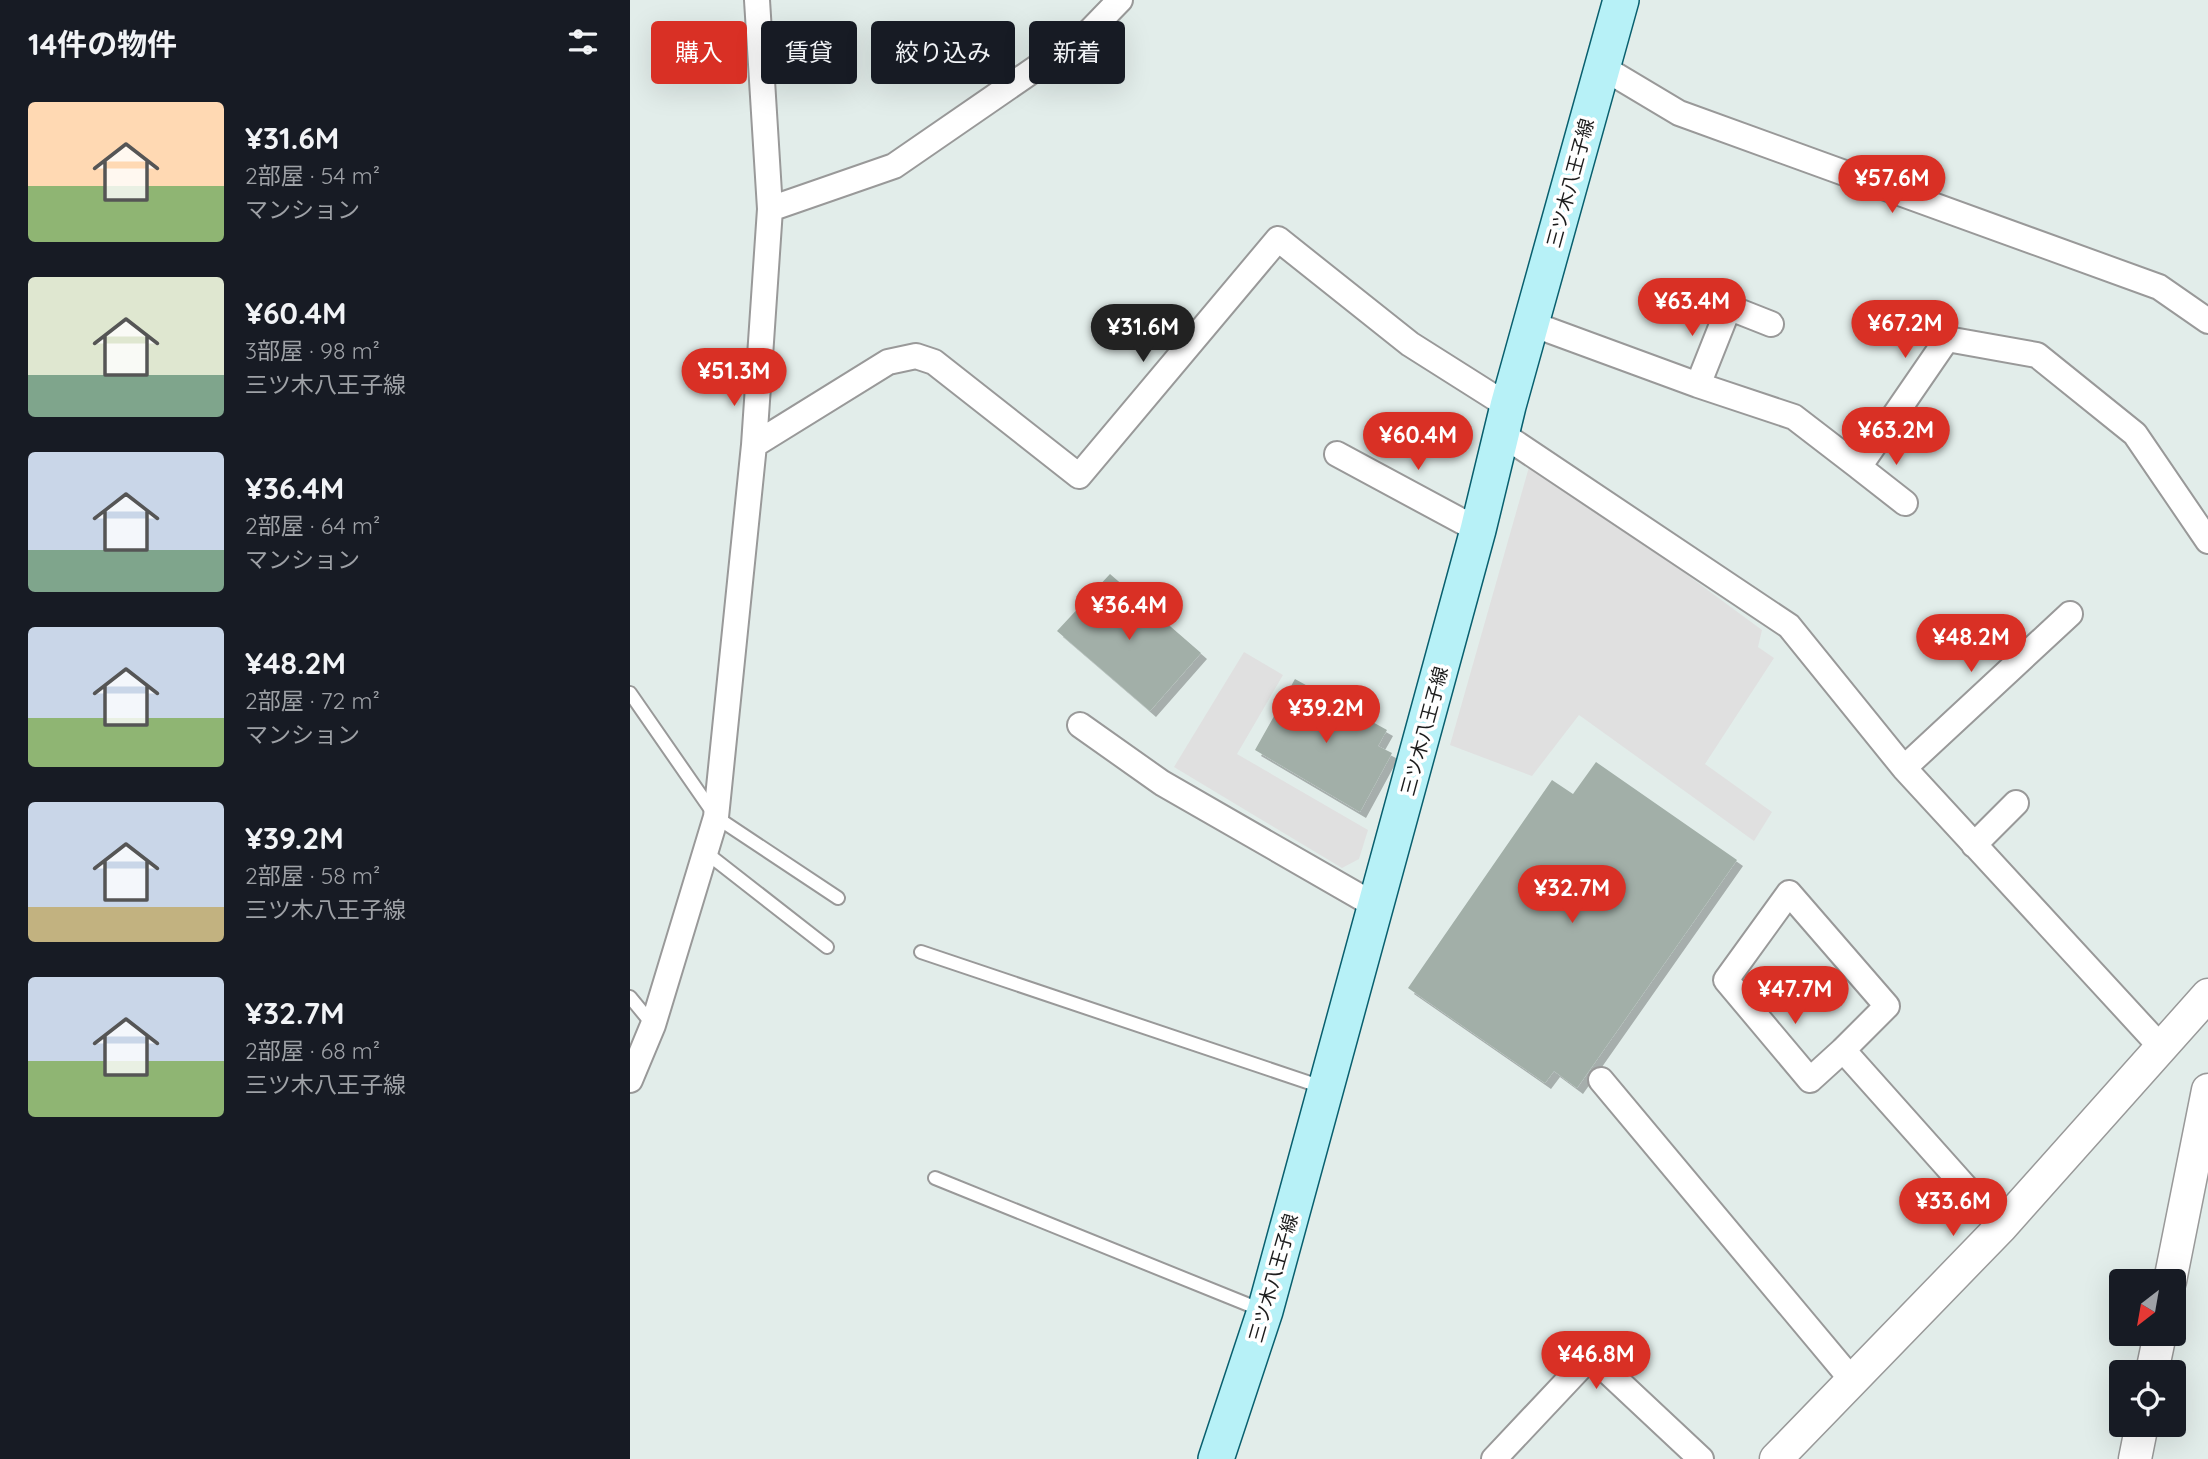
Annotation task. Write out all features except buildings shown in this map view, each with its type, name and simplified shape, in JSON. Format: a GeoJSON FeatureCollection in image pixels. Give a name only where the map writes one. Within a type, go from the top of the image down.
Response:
{"type":"FeatureCollection","features":[{"type":"Feature","properties":{"kind":"main road","name":"三ツ木八王子線"},"geometry":{"type":"LineString","coordinates":[[1216,1459],[1265,1311],[1621,0]]}},
{"type":"Feature","properties":{"kind":"street"},"geometry":{"type":"LineString","coordinates":[[630,1080],[653,1026],[716,817],[754,444],[770,209],[757,0]]}},
{"type":"Feature","properties":{"kind":"street"},"geometry":{"type":"LineString","coordinates":[[770,209],[894,166],[1090,31],[1120,0]]}},
{"type":"Feature","properties":{"kind":"street"},"geometry":{"type":"LineString","coordinates":[[1602,67],[1679,113],[2159,286],[2208,321]]}},
{"type":"Feature","properties":{"kind":"street"},"geometry":{"type":"LineString","coordinates":[[754,444],[888,362],[916,356],[934,362],[1079,476],[1278,239],[1505,420],[1788,626],[1904,768],[2161,1047]]}},
{"type":"Feature","properties":{"kind":"street"},"geometry":{"type":"LineString","coordinates":[[1700,296],[1771,324]]}},
{"type":"Feature","properties":{"kind":"street"},"geometry":{"type":"LineString","coordinates":[[1698,385],[1729,307]]}},
{"type":"Feature","properties":{"kind":"street"},"geometry":{"type":"LineString","coordinates":[[1532,324],[1794,417],[1905,503]]}},
{"type":"Feature","properties":{"kind":"street"},"geometry":{"type":"LineString","coordinates":[[1859,467],[1947,339],[2037,355],[2135,434],[2208,541]]}},
{"type":"Feature","properties":{"kind":"street"},"geometry":{"type":"LineString","coordinates":[[1337,454],[1478,530]]}},
{"type":"Feature","properties":{"kind":"street"},"geometry":{"type":"LineString","coordinates":[[1904,768],[2070,614]]}},
{"type":"Feature","properties":{"kind":"street"},"geometry":{"type":"LineString","coordinates":[[1080,726],[1162,783],[1376,906]]}},
{"type":"Feature","properties":{"kind":"street"},"geometry":{"type":"LineString","coordinates":[[1974,845],[2016,803]]}},
{"type":"Feature","properties":{"kind":"street"},"geometry":{"type":"LineString","coordinates":[[1789,893],[1887,1006],[1843,1050],[1810,1080],[1726,979],[1789,893]]}},
{"type":"Feature","properties":{"kind":"street"},"geometry":{"type":"LineString","coordinates":[[1776,1459],[2001,1227],[2208,995]]}},
{"type":"Feature","properties":{"kind":"street"},"geometry":{"type":"LineString","coordinates":[[1843,1050],[2001,1227]]}},
{"type":"Feature","properties":{"kind":"street"},"geometry":{"type":"LineString","coordinates":[[1601,1080],[1852,1380]]}},
{"type":"Feature","properties":{"kind":"street"},"geometry":{"type":"LineString","coordinates":[[2172,1269],[2208,1090]]}},
{"type":"Feature","properties":{"kind":"street"},"geometry":{"type":"LineString","coordinates":[[1494,1459],[1591,1356],[1701,1459]]}},
{"type":"Feature","properties":{"kind":"street"},"geometry":{"type":"LineString","coordinates":[[2135,1459],[2139,1437]]}},
{"type":"Feature","properties":{"kind":"lane"},"geometry":{"type":"LineString","coordinates":[[630,693],[716,817],[838,898]]}},
{"type":"Feature","properties":{"kind":"lane"},"geometry":{"type":"LineString","coordinates":[[704,851],[827,947]]}},
{"type":"Feature","properties":{"kind":"lane"},"geometry":{"type":"LineString","coordinates":[[921,952],[1326,1088]]}},
{"type":"Feature","properties":{"kind":"lane"},"geometry":{"type":"LineString","coordinates":[[630,997],[653,1026]]}},
{"type":"Feature","properties":{"kind":"lane"},"geometry":{"type":"LineString","coordinates":[[935,1178],[1265,1311]]}},
{"type":"Feature","properties":{"kind":"shaded area"},"geometry":{"type":"Polygon","coordinates":[[[1531,460],[1762,630],[1758,647],[1774,658],[1705,764],[1772,812],[1754,841],[1579,715],[1532,776],[1450,745],[1531,460]]]}},
{"type":"Feature","properties":{"kind":"shaded area"},"geometry":{"type":"Polygon","coordinates":[[[1244,652],[1283,675],[1237,754],[1368,830],[1359,859],[1342,868],[1174,767],[1244,652]]]}}]}
